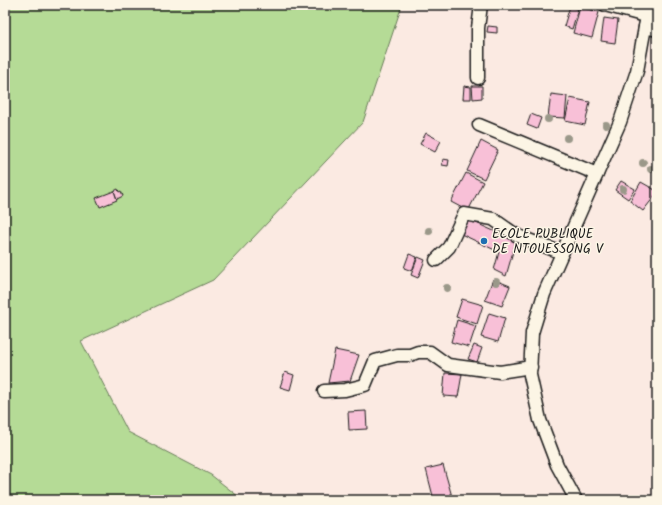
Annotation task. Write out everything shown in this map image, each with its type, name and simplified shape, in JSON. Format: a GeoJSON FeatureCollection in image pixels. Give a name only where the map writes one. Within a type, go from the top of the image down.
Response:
{"type":"FeatureCollection","features":[{"type":"Feature","properties":{"kind":"street"},"geometry":{"type":"LineString","coordinates":[[478,78],[478,28],[481,5]]}},
{"type":"Feature","properties":{"kind":"street"},"geometry":{"type":"LineString","coordinates":[[605,5],[647,16],[657,30]]}},
{"type":"Feature","properties":{"kind":"street"},"geometry":{"type":"LineString","coordinates":[[576,500],[557,465],[540,420],[530,375],[532,333],[544,294],[620,122],[637,71],[647,16]]}},
{"type":"Feature","properties":{"kind":"street"},"geometry":{"type":"LineString","coordinates":[[479,125],[597,174]]}},
{"type":"Feature","properties":{"kind":"street"},"geometry":{"type":"LineString","coordinates":[[436,260],[450,247],[464,214],[493,219],[516,235],[562,253]]}},
{"type":"Feature","properties":{"kind":"street"},"geometry":{"type":"LineString","coordinates":[[324,391],[345,390],[365,385],[375,361],[397,355],[410,355],[418,352],[430,352],[448,365],[500,372],[531,367]]}},
{"type":"Feature","properties":{"kind":"green space"},"geometry":{"type":"Polygon","coordinates":[[[5,5],[402,5],[363,122],[213,280],[81,341],[128,432],[211,475],[243,500],[5,500],[5,5]]]}},
{"type":"Feature","properties":{"kind":"building"},"geometry":{"type":"Polygon","coordinates":[[[570,6],[578,9],[572,29],[564,26],[570,6]]]}},
{"type":"Feature","properties":{"kind":"building"},"geometry":{"type":"Polygon","coordinates":[[[580,7],[599,12],[592,38],[573,33],[580,7]]]}},
{"type":"Feature","properties":{"kind":"building"},"geometry":{"type":"Polygon","coordinates":[[[604,18],[618,20],[615,43],[601,41],[604,18]]]}},
{"type":"Feature","properties":{"kind":"building"},"geometry":{"type":"Polygon","coordinates":[[[488,26],[497,27],[497,33],[487,32],[488,26]]]}},
{"type":"Feature","properties":{"kind":"building"},"geometry":{"type":"Polygon","coordinates":[[[464,86],[471,87],[471,99],[463,99],[464,86]]]}},
{"type":"Feature","properties":{"kind":"building"},"geometry":{"type":"Polygon","coordinates":[[[472,86],[482,86],[482,98],[473,99],[472,86]]]}},
{"type":"Feature","properties":{"kind":"building"},"geometry":{"type":"Polygon","coordinates":[[[551,94],[567,96],[565,118],[548,117],[551,94]]]}},
{"type":"Feature","properties":{"kind":"building"},"geometry":{"type":"Polygon","coordinates":[[[570,98],[590,102],[585,125],[565,121],[570,98]]]}},
{"type":"Feature","properties":{"kind":"building"},"geometry":{"type":"Polygon","coordinates":[[[531,114],[541,118],[537,129],[527,125],[531,114]]]}},
{"type":"Feature","properties":{"kind":"building"},"geometry":{"type":"Polygon","coordinates":[[[426,133],[441,141],[435,152],[420,144],[426,133]]]}},
{"type":"Feature","properties":{"kind":"building"},"geometry":{"type":"Polygon","coordinates":[[[481,141],[498,150],[484,179],[467,171],[481,141]]]}},
{"type":"Feature","properties":{"kind":"building"},"geometry":{"type":"Polygon","coordinates":[[[443,159],[449,160],[448,166],[442,165],[443,159]]]}},
{"type":"Feature","properties":{"kind":"building"},"geometry":{"type":"Polygon","coordinates":[[[466,173],[483,182],[468,211],[451,202],[466,173]]]}},
{"type":"Feature","properties":{"kind":"building"},"geometry":{"type":"Polygon","coordinates":[[[621,181],[635,189],[628,199],[615,190],[621,181]]]}},
{"type":"Feature","properties":{"kind":"building"},"geometry":{"type":"Polygon","coordinates":[[[641,182],[657,191],[643,211],[630,201],[641,182]]]}},
{"type":"Feature","properties":{"kind":"building"},"geometry":{"type":"Polygon","coordinates":[[[118,189],[119,192],[121,191],[123,196],[117,199],[114,191],[118,189]]]}},
{"type":"Feature","properties":{"kind":"building"},"geometry":{"type":"Polygon","coordinates":[[[114,191],[117,200],[100,207],[96,198],[114,191]]]}},
{"type":"Feature","properties":{"kind":"building"},"geometry":{"type":"Polygon","coordinates":[[[465,218],[516,241],[506,276],[494,270],[499,252],[461,234],[465,218]]]}},
{"type":"Feature","properties":{"kind":"building"},"geometry":{"type":"Polygon","coordinates":[[[409,254],[417,257],[412,271],[404,268],[409,254]]]}},
{"type":"Feature","properties":{"kind":"building"},"geometry":{"type":"Polygon","coordinates":[[[418,257],[425,260],[418,278],[411,275],[418,257]]]}},
{"type":"Feature","properties":{"kind":"building"},"geometry":{"type":"Polygon","coordinates":[[[493,279],[510,286],[502,306],[485,300],[493,279]]]}},
{"type":"Feature","properties":{"kind":"building"},"geometry":{"type":"Polygon","coordinates":[[[462,299],[483,305],[477,324],[456,317],[462,299]]]}},
{"type":"Feature","properties":{"kind":"building"},"geometry":{"type":"Polygon","coordinates":[[[489,313],[505,318],[498,342],[481,337],[489,313]]]}},
{"type":"Feature","properties":{"kind":"building"},"geometry":{"type":"Polygon","coordinates":[[[457,320],[476,326],[469,347],[451,342],[457,320]]]}},
{"type":"Feature","properties":{"kind":"building"},"geometry":{"type":"Polygon","coordinates":[[[474,345],[482,348],[477,362],[468,359],[474,345]]]}},
{"type":"Feature","properties":{"kind":"building"},"geometry":{"type":"Polygon","coordinates":[[[335,350],[359,355],[350,381],[328,383],[335,350]]]}},
{"type":"Feature","properties":{"kind":"building"},"geometry":{"type":"Polygon","coordinates":[[[285,372],[294,375],[290,390],[280,387],[285,372]]]}},
{"type":"Feature","properties":{"kind":"building"},"geometry":{"type":"Polygon","coordinates":[[[445,373],[462,374],[458,397],[443,396],[445,373]]]}},
{"type":"Feature","properties":{"kind":"building"},"geometry":{"type":"Polygon","coordinates":[[[366,411],[367,429],[349,430],[348,412],[366,411]]]}},
{"type":"Feature","properties":{"kind":"building"},"geometry":{"type":"Polygon","coordinates":[[[443,465],[453,500],[434,500],[426,469],[443,465]]]}},
{"type":"Feature","properties":{"kind":"place","name":"ECOLE PUBLIQUE DE NTOUESSONG V"},"geometry":{"type":"Point","coordinates":[484,241]}}]}
